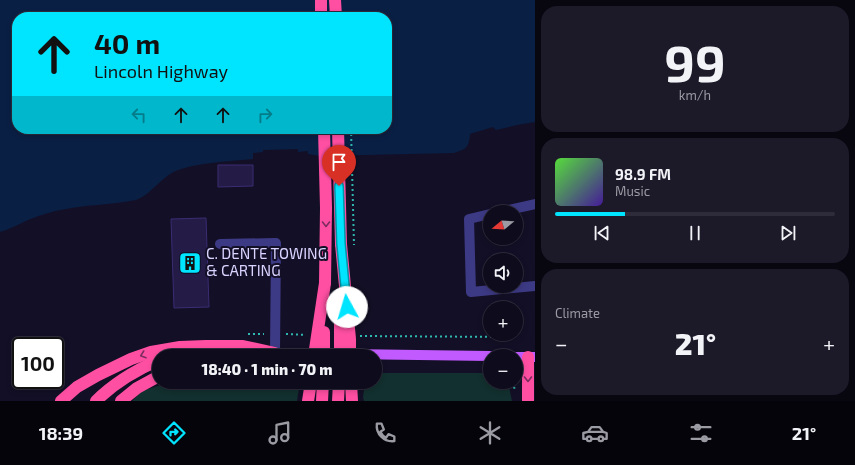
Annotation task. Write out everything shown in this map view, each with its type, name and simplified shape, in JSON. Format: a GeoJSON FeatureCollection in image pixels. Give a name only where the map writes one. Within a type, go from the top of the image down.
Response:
{"type":"FeatureCollection","features":[{"type":"Feature","properties":{"kind":"highway"},"geometry":{"type":"LineString","coordinates":[[321,0],[321,12]]}},
{"type":"Feature","properties":{"kind":"highway"},"geometry":{"type":"LineString","coordinates":[[335,0],[336,12]]}},
{"type":"Feature","properties":{"kind":"highway"},"geometry":{"type":"LineString","coordinates":[[324,134],[326,215],[324,349]]}},
{"type":"Feature","properties":{"kind":"highway"},"geometry":{"type":"LineString","coordinates":[[338,134],[341,244],[340,349]]}},
{"type":"Feature","properties":{"kind":"highway"},"geometry":{"type":"LineString","coordinates":[[341,244],[350,349]]}},
{"type":"Feature","properties":{"kind":"highway"},"geometry":{"type":"LineString","coordinates":[[315,349],[326,282]]}},
{"type":"Feature","properties":{"kind":"highway"},"geometry":{"type":"LineString","coordinates":[[61,401],[88,380],[131,359],[151,352],[195,346],[243,346],[252,349]]}},
{"type":"Feature","properties":{"kind":"highway"},"geometry":{"type":"LineString","coordinates":[[188,349],[195,346]]}},
{"type":"Feature","properties":{"kind":"highway"},"geometry":{"type":"LineString","coordinates":[[526,357],[528,401]]}},
{"type":"Feature","properties":{"kind":"highway"},"geometry":{"type":"LineString","coordinates":[[96,401],[134,372],[152,363]]}},
{"type":"Feature","properties":{"kind":"highway"},"geometry":{"type":"LineString","coordinates":[[121,401],[137,388],[152,380]]}},
{"type":"Feature","properties":{"kind":"highway"},"geometry":{"type":"LineString","coordinates":[[308,401],[310,389]]}},
{"type":"Feature","properties":{"kind":"highway"},"geometry":{"type":"LineString","coordinates":[[322,401],[323,389]]}},
{"type":"Feature","properties":{"kind":"highway"},"geometry":{"type":"LineString","coordinates":[[338,401],[339,389]]}},
{"type":"Feature","properties":{"kind":"highway"},"geometry":{"type":"LineString","coordinates":[[351,389],[352,401]]}},
{"type":"Feature","properties":{"kind":"main road"},"geometry":{"type":"LineString","coordinates":[[382,356],[483,356]]}},
{"type":"Feature","properties":{"kind":"lane"},"geometry":{"type":"LineString","coordinates":[[523,207],[535,204]]}},
{"type":"Feature","properties":{"kind":"lane"},"geometry":{"type":"LineString","coordinates":[[483,216],[469,219],[471,292],[535,286]]}},
{"type":"Feature","properties":{"kind":"lane"},"geometry":{"type":"LineString","coordinates":[[220,244],[276,243],[270,349]]}},
{"type":"Feature","properties":{"kind":"path"},"geometry":{"type":"LineString","coordinates":[[351,134],[354,249]]}},
{"type":"Feature","properties":{"kind":"path"},"geometry":{"type":"LineString","coordinates":[[358,333],[358,341]]}},
{"type":"Feature","properties":{"kind":"green space"},"geometry":{"type":"Polygon","coordinates":[[[382,373],[483,373],[483,389],[509,389],[512,401],[364,401],[364,389],[382,389],[382,373]]]}},
{"type":"Feature","properties":{"kind":"green space"},"geometry":{"type":"Polygon","coordinates":[[[152,388],[152,389],[299,389],[297,401],[132,401],[142,391],[152,388]]]}},
{"type":"Feature","properties":{"kind":"water"},"geometry":{"type":"Polygon","coordinates":[[[0,0],[535,0],[535,122],[496,130],[493,127],[470,134],[468,145],[454,153],[320,156],[308,154],[308,151],[298,152],[298,149],[263,150],[263,152],[253,153],[253,159],[210,163],[178,170],[170,174],[145,195],[136,200],[47,213],[0,232],[0,0]]]}},
{"type":"Feature","properties":{"kind":"building"},"geometry":{"type":"Polygon","coordinates":[[[218,165],[253,165],[253,186],[218,187],[218,165]]]}},
{"type":"Feature","properties":{"kind":"building","name":"C. DENTE TOWING & CARTING"},"geometry":{"type":"Polygon","coordinates":[[[206,218],[209,307],[174,308],[171,219],[206,218]]]}},
{"type":"Feature","properties":{"kind":"place","name":"C. DENTE TOWING & CARTING"},"geometry":{"type":"Point","coordinates":[190,263]}},
{"type":"Feature","properties":{"kind":"route"},"geometry":{"type":"LineString","coordinates":[[339,186],[341,244],[347,307]]}}]}
